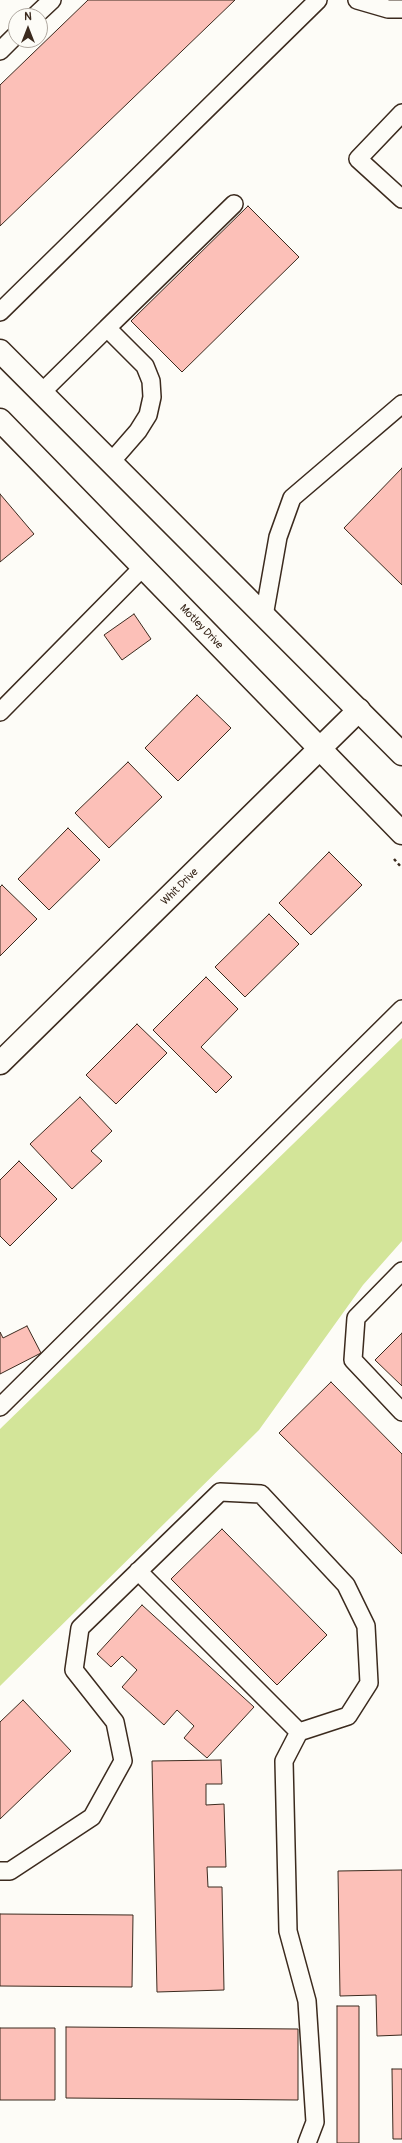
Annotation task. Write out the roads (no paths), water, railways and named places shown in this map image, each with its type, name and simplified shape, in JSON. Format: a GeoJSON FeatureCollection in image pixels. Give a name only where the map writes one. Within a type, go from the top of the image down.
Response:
{"type":"FeatureCollection","features":[{"type":"Feature","properties":{"kind":"main road"},"geometry":{"type":"LineString","coordinates":[[3,361],[41,393],[401,751]]}},
{"type":"Feature","properties":{"kind":"main road","name":"Motley Drive"},"geometry":{"type":"LineString","coordinates":[[0,420],[402,833]]}},
{"type":"Feature","properties":{"kind":"main road","name":"Whit Drive"},"geometry":{"type":"LineString","coordinates":[[0,1063],[359,710]]}},
{"type":"Feature","properties":{"kind":"lane"},"geometry":{"type":"LineString","coordinates":[[44,8],[52,0]]}},
{"type":"Feature","properties":{"kind":"lane"},"geometry":{"type":"LineString","coordinates":[[0,312],[318,0]]}},
{"type":"Feature","properties":{"kind":"lane"},"geometry":{"type":"LineString","coordinates":[[357,0],[388,9],[402,9]]}},
{"type":"Feature","properties":{"kind":"lane"},"geometry":{"type":"LineString","coordinates":[[0,51],[8,43]]}},
{"type":"Feature","properties":{"kind":"lane"},"geometry":{"type":"LineString","coordinates":[[402,113],[358,159],[402,199]]}},
{"type":"Feature","properties":{"kind":"lane"},"geometry":{"type":"LineString","coordinates":[[41,393],[234,204]]}},
{"type":"Feature","properties":{"kind":"lane"},"geometry":{"type":"LineString","coordinates":[[107,328],[144,366],[151,382],[152,397],[148,415],[138,431],[111,462]]}},
{"type":"Feature","properties":{"kind":"lane"},"geometry":{"type":"LineString","coordinates":[[264,616],[278,537],[292,498],[402,404]]}},
{"type":"Feature","properties":{"kind":"lane"},"geometry":{"type":"LineString","coordinates":[[0,712],[143,567]]}},
{"type":"Feature","properties":{"kind":"lane"},"geometry":{"type":"LineString","coordinates":[[0,1406],[402,1009]]}},
{"type":"Feature","properties":{"kind":"lane"},"geometry":{"type":"LineString","coordinates":[[402,1271],[356,1318],[353,1360],[402,1412]]}},
{"type":"Feature","properties":{"kind":"lane"},"geometry":{"type":"LineString","coordinates":[[0,1872],[10,1871],[92,1817],[123,1761],[115,1722],[74,1670],[80,1628],[220,1492],[261,1494],[346,1585],[366,1626],[369,1683],[348,1716],[299,1732],[284,1761],[288,1931],[307,2001],[315,2122],[307,2143]]}},
{"type":"Feature","properties":{"kind":"lane"},"geometry":{"type":"LineString","coordinates":[[138,1571],[299,1732]]}}]}
